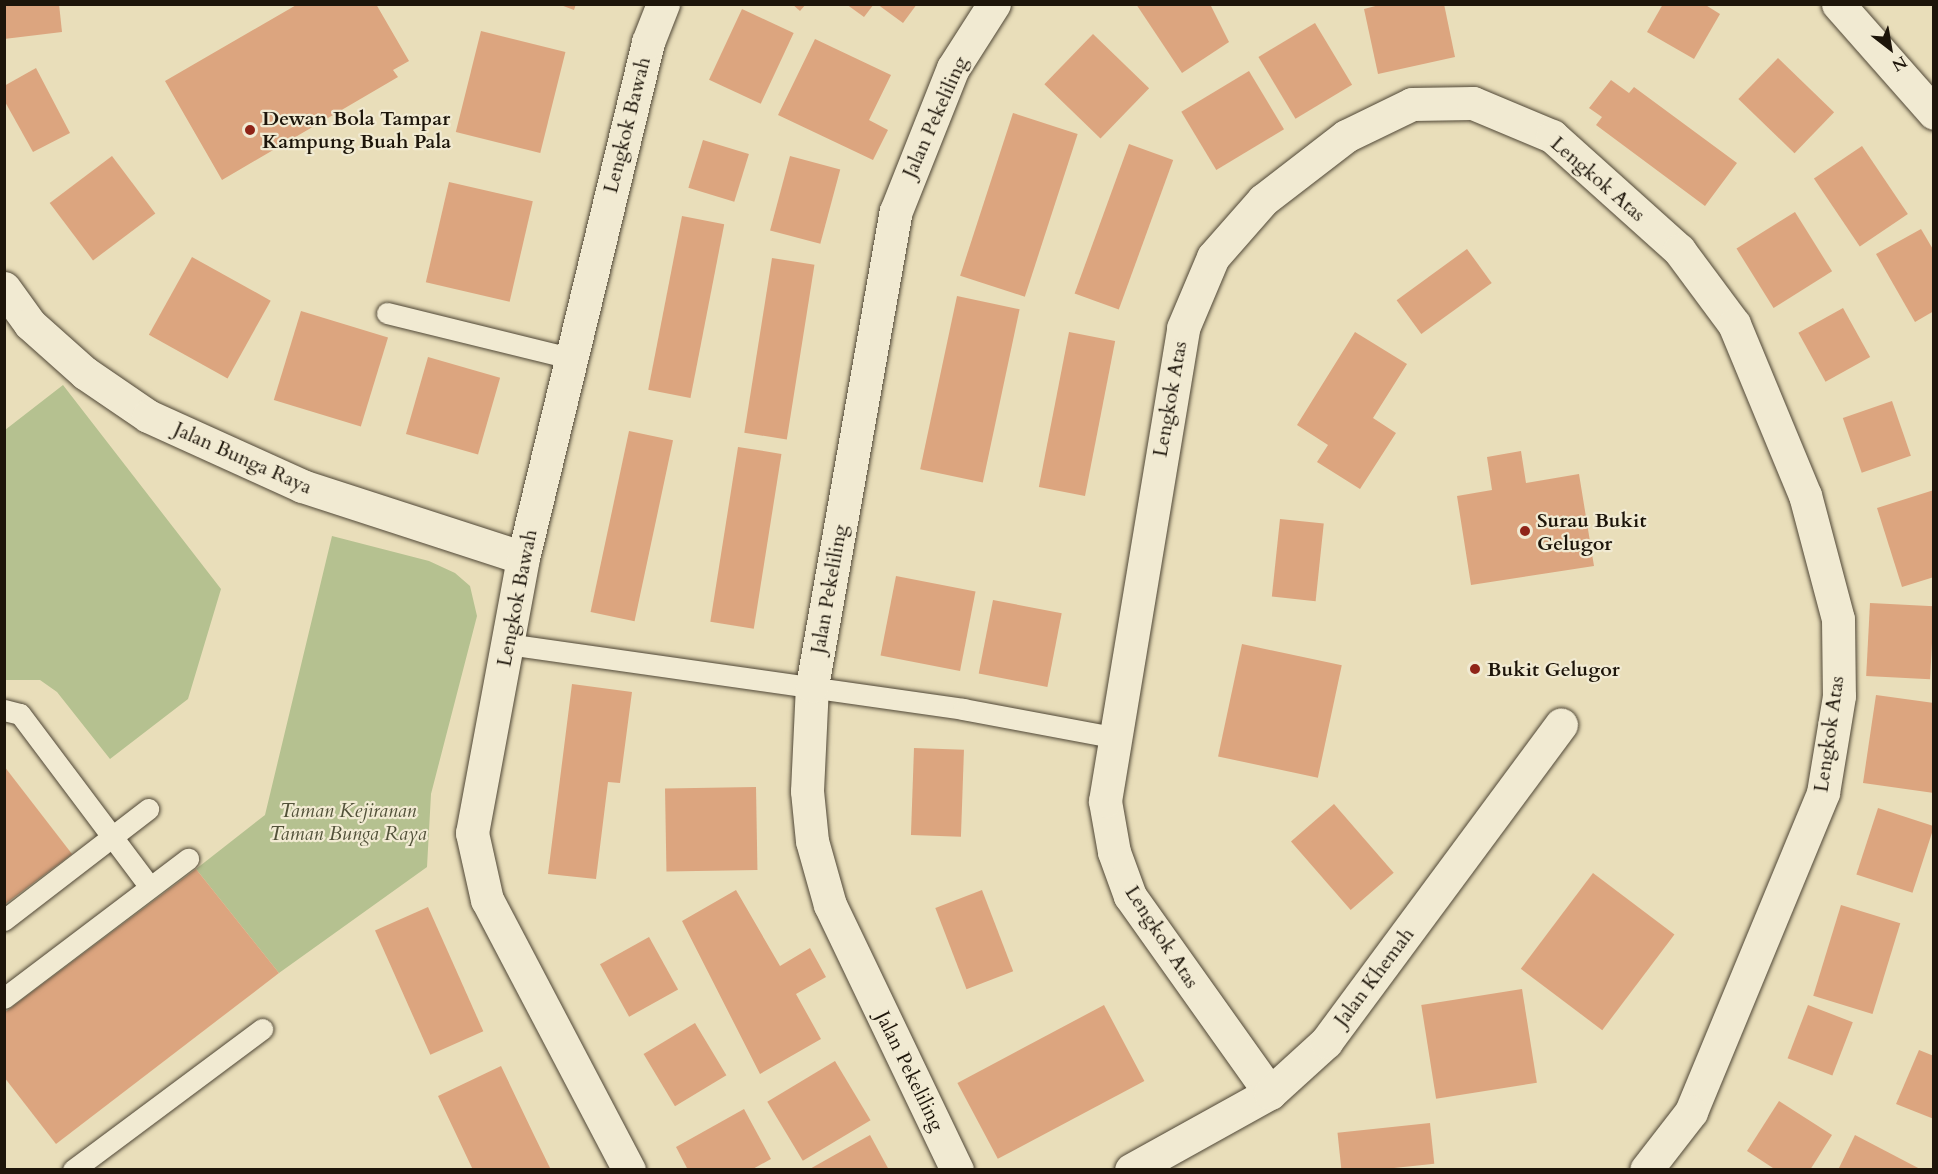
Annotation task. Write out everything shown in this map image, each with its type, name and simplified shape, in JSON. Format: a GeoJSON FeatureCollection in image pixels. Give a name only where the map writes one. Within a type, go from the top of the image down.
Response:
{"type":"FeatureCollection","features":[{"type":"Feature","properties":{"kind":"street","name":"Lengkok Bawah"},"geometry":{"type":"LineString","coordinates":[[629,1170],[487,900],[472,833],[523,558],[648,42],[663,4]]}},
{"type":"Feature","properties":{"kind":"street","name":"Jalan Pekeliling"},"geometry":{"type":"LineString","coordinates":[[957,1170],[830,905],[812,842],[807,791],[812,686],[896,211],[953,68],[994,4]]}},
{"type":"Feature","properties":{"kind":"street"},"geometry":{"type":"LineString","coordinates":[[1838,4],[1865,29],[1934,113]]}},
{"type":"Feature","properties":{"kind":"street","name":"Lengkok Atas"},"geometry":{"type":"LineString","coordinates":[[1270,1093],[1130,896],[1114,852],[1105,801],[1113,737],[1183,328],[1214,257],[1263,200],[1346,136],[1412,104],[1473,103],[1552,136],[1679,250],[1734,324],[1805,495],[1838,619],[1839,696],[1823,793],[1691,1112],[1646,1170]]}},
{"type":"Feature","properties":{"kind":"street","name":"Jalan Bunga Raya"},"geometry":{"type":"LineString","coordinates":[[4,288],[30,324],[85,373],[148,416],[302,486],[523,558]]}},
{"type":"Feature","properties":{"kind":"street","name":"Jalan Khemah"},"geometry":{"type":"LineString","coordinates":[[1131,1170],[1270,1093],[1326,1042],[1561,724]]}},
{"type":"Feature","properties":{"kind":"lane"},"geometry":{"type":"LineString","coordinates":[[387,313],[570,358]]}},
{"type":"Feature","properties":{"kind":"lane"},"geometry":{"type":"LineString","coordinates":[[508,644],[812,686],[1113,737]]}},
{"type":"Feature","properties":{"kind":"lane"},"geometry":{"type":"LineString","coordinates":[[4,710],[20,714],[150,887]]}},
{"type":"Feature","properties":{"kind":"lane"},"geometry":{"type":"LineString","coordinates":[[4,920],[148,809]]}},
{"type":"Feature","properties":{"kind":"lane"},"geometry":{"type":"LineString","coordinates":[[4,998],[188,859]]}},
{"type":"Feature","properties":{"kind":"lane"},"geometry":{"type":"LineString","coordinates":[[73,1170],[262,1029]]}},
{"type":"Feature","properties":{"kind":"green space"},"geometry":{"type":"Polygon","coordinates":[[[63,385],[221,589],[188,699],[110,759],[57,692],[40,680],[5,680],[5,430],[63,385]]]}},
{"type":"Feature","properties":{"kind":"green space","name":"Taman Kejiranan Taman Bunga Raya"},"geometry":{"type":"Polygon","coordinates":[[[332,536],[429,561],[455,573],[470,586],[477,616],[431,794],[427,867],[279,973],[196,869],[265,815],[332,536]]]}},
{"type":"Feature","properties":{"kind":"building"},"geometry":{"type":"Polygon","coordinates":[[[4,4],[59,4],[62,32],[4,39],[4,4]]]}},
{"type":"Feature","properties":{"kind":"building","name":"Dewan Bola Tampar Kampung Buah Pala"},"geometry":{"type":"Polygon","coordinates":[[[298,4],[376,4],[409,61],[393,70],[398,77],[222,180],[165,81],[298,4]]]}},
{"type":"Feature","properties":{"kind":"building"},"geometry":{"type":"Polygon","coordinates":[[[558,4],[576,4],[574,10],[558,4]]]}},
{"type":"Feature","properties":{"kind":"building"},"geometry":{"type":"Polygon","coordinates":[[[792,4],[806,4],[800,11],[792,4]]]}},
{"type":"Feature","properties":{"kind":"building"},"geometry":{"type":"Polygon","coordinates":[[[846,4],[874,4],[864,17],[846,4]]]}},
{"type":"Feature","properties":{"kind":"building"},"geometry":{"type":"Polygon","coordinates":[[[877,4],[917,4],[903,23],[877,4]]]}},
{"type":"Feature","properties":{"kind":"building"},"geometry":{"type":"Polygon","coordinates":[[[1136,4],[1210,4],[1229,42],[1182,73],[1136,4]]]}},
{"type":"Feature","properties":{"kind":"building"},"geometry":{"type":"Polygon","coordinates":[[[1383,4],[1444,4],[1455,57],[1378,74],[1364,9],[1383,4]]]}},
{"type":"Feature","properties":{"kind":"building"},"geometry":{"type":"Polygon","coordinates":[[[1663,4],[1704,4],[1720,14],[1694,59],[1647,32],[1663,4]]]}},
{"type":"Feature","properties":{"kind":"building"},"geometry":{"type":"Polygon","coordinates":[[[742,9],[794,33],[761,104],[709,80],[742,9]]]}},
{"type":"Feature","properties":{"kind":"building"},"geometry":{"type":"Polygon","coordinates":[[[1315,23],[1352,85],[1296,119],[1258,57],[1315,23]]]}},
{"type":"Feature","properties":{"kind":"building"},"geometry":{"type":"Polygon","coordinates":[[[481,31],[565,52],[540,153],[456,132],[481,31]]]}},
{"type":"Feature","properties":{"kind":"building"},"geometry":{"type":"Polygon","coordinates":[[[1093,34],[1149,88],[1100,139],[1044,84],[1093,34]]]}},
{"type":"Feature","properties":{"kind":"building"},"geometry":{"type":"Polygon","coordinates":[[[815,39],[891,75],[869,120],[888,130],[873,160],[778,115],[815,39]]]}},
{"type":"Feature","properties":{"kind":"building"},"geometry":{"type":"Polygon","coordinates":[[[1778,58],[1834,112],[1795,153],[1738,99],[1778,58]]]}},
{"type":"Feature","properties":{"kind":"building"},"geometry":{"type":"Polygon","coordinates":[[[36,68],[70,133],[33,152],[4,100],[4,86],[36,68]]]}},
{"type":"Feature","properties":{"kind":"building"},"geometry":{"type":"Polygon","coordinates":[[[1249,71],[1284,129],[1216,170],[1181,112],[1249,71]]]}},
{"type":"Feature","properties":{"kind":"building"},"geometry":{"type":"Polygon","coordinates":[[[1611,80],[1629,93],[1634,87],[1737,163],[1705,206],[1596,125],[1602,117],[1589,108],[1611,80]]]}},
{"type":"Feature","properties":{"kind":"building"},"geometry":{"type":"Polygon","coordinates":[[[1013,113],[1078,134],[1025,297],[960,276],[1013,113]]]}},
{"type":"Feature","properties":{"kind":"building"},"geometry":{"type":"Polygon","coordinates":[[[703,140],[749,154],[734,202],[688,188],[703,140]]]}},
{"type":"Feature","properties":{"kind":"building"},"geometry":{"type":"Polygon","coordinates":[[[1129,144],[1173,160],[1119,309],[1075,293],[1129,144]]]}},
{"type":"Feature","properties":{"kind":"building"},"geometry":{"type":"Polygon","coordinates":[[[1862,146],[1908,214],[1860,246],[1814,178],[1862,146]]]}},
{"type":"Feature","properties":{"kind":"building"},"geometry":{"type":"Polygon","coordinates":[[[112,156],[155,214],[93,260],[50,203],[112,156]]]}},
{"type":"Feature","properties":{"kind":"building"},"geometry":{"type":"Polygon","coordinates":[[[790,156],[840,169],[820,244],[770,230],[790,156]]]}},
{"type":"Feature","properties":{"kind":"building"},"geometry":{"type":"Polygon","coordinates":[[[449,182],[533,201],[510,302],[426,282],[449,182]]]}},
{"type":"Feature","properties":{"kind":"building"},"geometry":{"type":"Polygon","coordinates":[[[1795,212],[1832,271],[1774,308],[1736,249],[1795,212]]]}},
{"type":"Feature","properties":{"kind":"building"},"geometry":{"type":"Polygon","coordinates":[[[682,216],[724,224],[690,398],[648,390],[682,216]]]}},
{"type":"Feature","properties":{"kind":"building"},"geometry":{"type":"Polygon","coordinates":[[[1921,229],[1934,251],[1934,311],[1915,322],[1876,254],[1921,229]]]}},
{"type":"Feature","properties":{"kind":"building"},"geometry":{"type":"Polygon","coordinates":[[[1467,249],[1492,283],[1421,334],[1397,300],[1467,249]]]}},
{"type":"Feature","properties":{"kind":"building"},"geometry":{"type":"Polygon","coordinates":[[[192,257],[271,301],[228,378],[149,335],[192,257]]]}},
{"type":"Feature","properties":{"kind":"building"},"geometry":{"type":"Polygon","coordinates":[[[772,258],[814,265],[787,440],[744,433],[772,258]]]}},
{"type":"Feature","properties":{"kind":"building"},"geometry":{"type":"Polygon","coordinates":[[[957,296],[1020,309],[983,482],[920,469],[957,296]]]}},
{"type":"Feature","properties":{"kind":"building"},"geometry":{"type":"Polygon","coordinates":[[[1843,308],[1870,357],[1826,382],[1798,333],[1843,308]]]}},
{"type":"Feature","properties":{"kind":"building"},"geometry":{"type":"Polygon","coordinates":[[[301,311],[388,338],[361,427],[274,400],[301,311]]]}},
{"type":"Feature","properties":{"kind":"building"},"geometry":{"type":"Polygon","coordinates":[[[1069,332],[1115,341],[1085,496],[1039,487],[1069,332]]]}},
{"type":"Feature","properties":{"kind":"building"},"geometry":{"type":"Polygon","coordinates":[[[1355,332],[1407,364],[1373,418],[1396,433],[1360,489],[1317,462],[1328,445],[1297,425],[1355,332]]]}},
{"type":"Feature","properties":{"kind":"building"},"geometry":{"type":"Polygon","coordinates":[[[428,357],[500,378],[478,455],[406,434],[428,357]]]}},
{"type":"Feature","properties":{"kind":"building"},"geometry":{"type":"Polygon","coordinates":[[[1892,401],[1911,456],[1862,473],[1843,418],[1892,401]]]}},
{"type":"Feature","properties":{"kind":"building"},"geometry":{"type":"Polygon","coordinates":[[[629,431],[673,440],[635,621],[591,612],[629,431]]]}},
{"type":"Feature","properties":{"kind":"building"},"geometry":{"type":"Polygon","coordinates":[[[738,447],[781,454],[754,629],[710,622],[738,447]]]}},
{"type":"Feature","properties":{"kind":"building","name":"Surau Bukit Gelugor"},"geometry":{"type":"Polygon","coordinates":[[[1521,451],[1526,483],[1579,474],[1594,566],[1471,585],[1457,496],[1492,490],[1487,457],[1521,451]]]}},
{"type":"Feature","properties":{"kind":"building"},"geometry":{"type":"Polygon","coordinates":[[[1934,490],[1934,577],[1902,587],[1877,508],[1934,490]]]}},
{"type":"Feature","properties":{"kind":"building"},"geometry":{"type":"Polygon","coordinates":[[[1280,519],[1324,524],[1316,601],[1272,597],[1280,519]]]}},
{"type":"Feature","properties":{"kind":"building"},"geometry":{"type":"Polygon","coordinates":[[[896,576],[976,591],[960,671],[881,656],[896,576]]]}},
{"type":"Feature","properties":{"kind":"building"},"geometry":{"type":"Polygon","coordinates":[[[993,600],[1062,613],[1047,687],[979,674],[993,600]]]}},
{"type":"Feature","properties":{"kind":"building"},"geometry":{"type":"Polygon","coordinates":[[[1870,603],[1934,606],[1930,679],[1866,676],[1870,603]]]}},
{"type":"Feature","properties":{"kind":"building"},"geometry":{"type":"Polygon","coordinates":[[[1242,644],[1342,665],[1318,778],[1218,756],[1242,644]]]}},
{"type":"Feature","properties":{"kind":"building"},"geometry":{"type":"Polygon","coordinates":[[[572,684],[632,692],[620,783],[608,782],[596,879],[548,874],[572,684]]]}},
{"type":"Feature","properties":{"kind":"building"},"geometry":{"type":"Polygon","coordinates":[[[1876,695],[1934,703],[1934,793],[1863,783],[1876,695]]]}},
{"type":"Feature","properties":{"kind":"building"},"geometry":{"type":"Polygon","coordinates":[[[914,748],[964,750],[961,837],[911,835],[914,748]]]}},
{"type":"Feature","properties":{"kind":"building"},"geometry":{"type":"Polygon","coordinates":[[[4,766],[72,854],[4,905],[4,766]]]}},
{"type":"Feature","properties":{"kind":"building"},"geometry":{"type":"Polygon","coordinates":[[[756,787],[757,870],[666,872],[665,789],[756,787]]]}},
{"type":"Feature","properties":{"kind":"building"},"geometry":{"type":"Polygon","coordinates":[[[1334,804],[1394,873],[1351,910],[1291,841],[1334,804]]]}},
{"type":"Feature","properties":{"kind":"building"},"geometry":{"type":"Polygon","coordinates":[[[1878,808],[1934,826],[1912,893],[1856,875],[1878,808]]]}},
{"type":"Feature","properties":{"kind":"building"},"geometry":{"type":"Polygon","coordinates":[[[196,869],[279,973],[56,1144],[4,1077],[4,1013],[196,869]]]}},
{"type":"Feature","properties":{"kind":"building"},"geometry":{"type":"Polygon","coordinates":[[[1593,873],[1674,934],[1602,1030],[1521,969],[1593,873]]]}},
{"type":"Feature","properties":{"kind":"building"},"geometry":{"type":"Polygon","coordinates":[[[736,890],[780,966],[810,948],[826,977],[796,994],[821,1039],[760,1074],[682,921],[736,890]]]}},
{"type":"Feature","properties":{"kind":"building"},"geometry":{"type":"Polygon","coordinates":[[[982,890],[1013,971],[966,989],[935,908],[982,890]]]}},
{"type":"Feature","properties":{"kind":"building"},"geometry":{"type":"Polygon","coordinates":[[[1841,905],[1900,923],[1873,1014],[1813,996],[1841,905]]]}},
{"type":"Feature","properties":{"kind":"building"},"geometry":{"type":"Polygon","coordinates":[[[428,907],[483,1031],[430,1055],[375,931],[428,907]]]}},
{"type":"Feature","properties":{"kind":"building"},"geometry":{"type":"Polygon","coordinates":[[[649,937],[678,989],[629,1017],[600,964],[649,937]]]}},
{"type":"Feature","properties":{"kind":"building"},"geometry":{"type":"Polygon","coordinates":[[[1522,989],[1537,1083],[1436,1099],[1421,1005],[1522,989]]]}},
{"type":"Feature","properties":{"kind":"building"},"geometry":{"type":"Polygon","coordinates":[[[1104,1005],[1144,1081],[998,1159],[957,1083],[1104,1005]]]}},
{"type":"Feature","properties":{"kind":"building"},"geometry":{"type":"Polygon","coordinates":[[[1808,1005],[1853,1022],[1832,1075],[1788,1058],[1808,1005]]]}},
{"type":"Feature","properties":{"kind":"building"},"geometry":{"type":"Polygon","coordinates":[[[695,1023],[726,1075],[675,1106],[644,1054],[695,1023]]]}},
{"type":"Feature","properties":{"kind":"building"},"geometry":{"type":"Polygon","coordinates":[[[1919,1050],[1934,1056],[1934,1119],[1896,1104],[1919,1050]]]}},
{"type":"Feature","properties":{"kind":"building"},"geometry":{"type":"Polygon","coordinates":[[[835,1061],[871,1120],[803,1161],[767,1102],[835,1061]]]}},
{"type":"Feature","properties":{"kind":"building"},"geometry":{"type":"Polygon","coordinates":[[[501,1066],[551,1170],[473,1170],[438,1096],[501,1066]]]}},
{"type":"Feature","properties":{"kind":"building"},"geometry":{"type":"Polygon","coordinates":[[[1779,1101],[1832,1135],[1810,1170],[1776,1170],[1747,1151],[1779,1101]]]}},
{"type":"Feature","properties":{"kind":"building"},"geometry":{"type":"Polygon","coordinates":[[[744,1109],[771,1159],[751,1170],[688,1170],[676,1147],[744,1109]]]}},
{"type":"Feature","properties":{"kind":"building"},"geometry":{"type":"Polygon","coordinates":[[[1430,1123],[1434,1164],[1375,1170],[1341,1170],[1338,1133],[1430,1123]]]}},
{"type":"Feature","properties":{"kind":"building"},"geometry":{"type":"Polygon","coordinates":[[[870,1135],[889,1170],[808,1170],[870,1135]]]}},
{"type":"Feature","properties":{"kind":"building"},"geometry":{"type":"Polygon","coordinates":[[[1855,1135],[1922,1170],[1838,1170],[1855,1135]]]}},
{"type":"Feature","properties":{"kind":"place","name":"Dewan Bola Tampar Kampung Buah Pala"},"geometry":{"type":"Point","coordinates":[250,130]}},
{"type":"Feature","properties":{"kind":"place","name":"Surau Bukit Gelugor"},"geometry":{"type":"Point","coordinates":[1525,531]}},
{"type":"Feature","properties":{"kind":"place","name":"Bukit Gelugor"},"geometry":{"type":"Point","coordinates":[1475,669]}}]}
